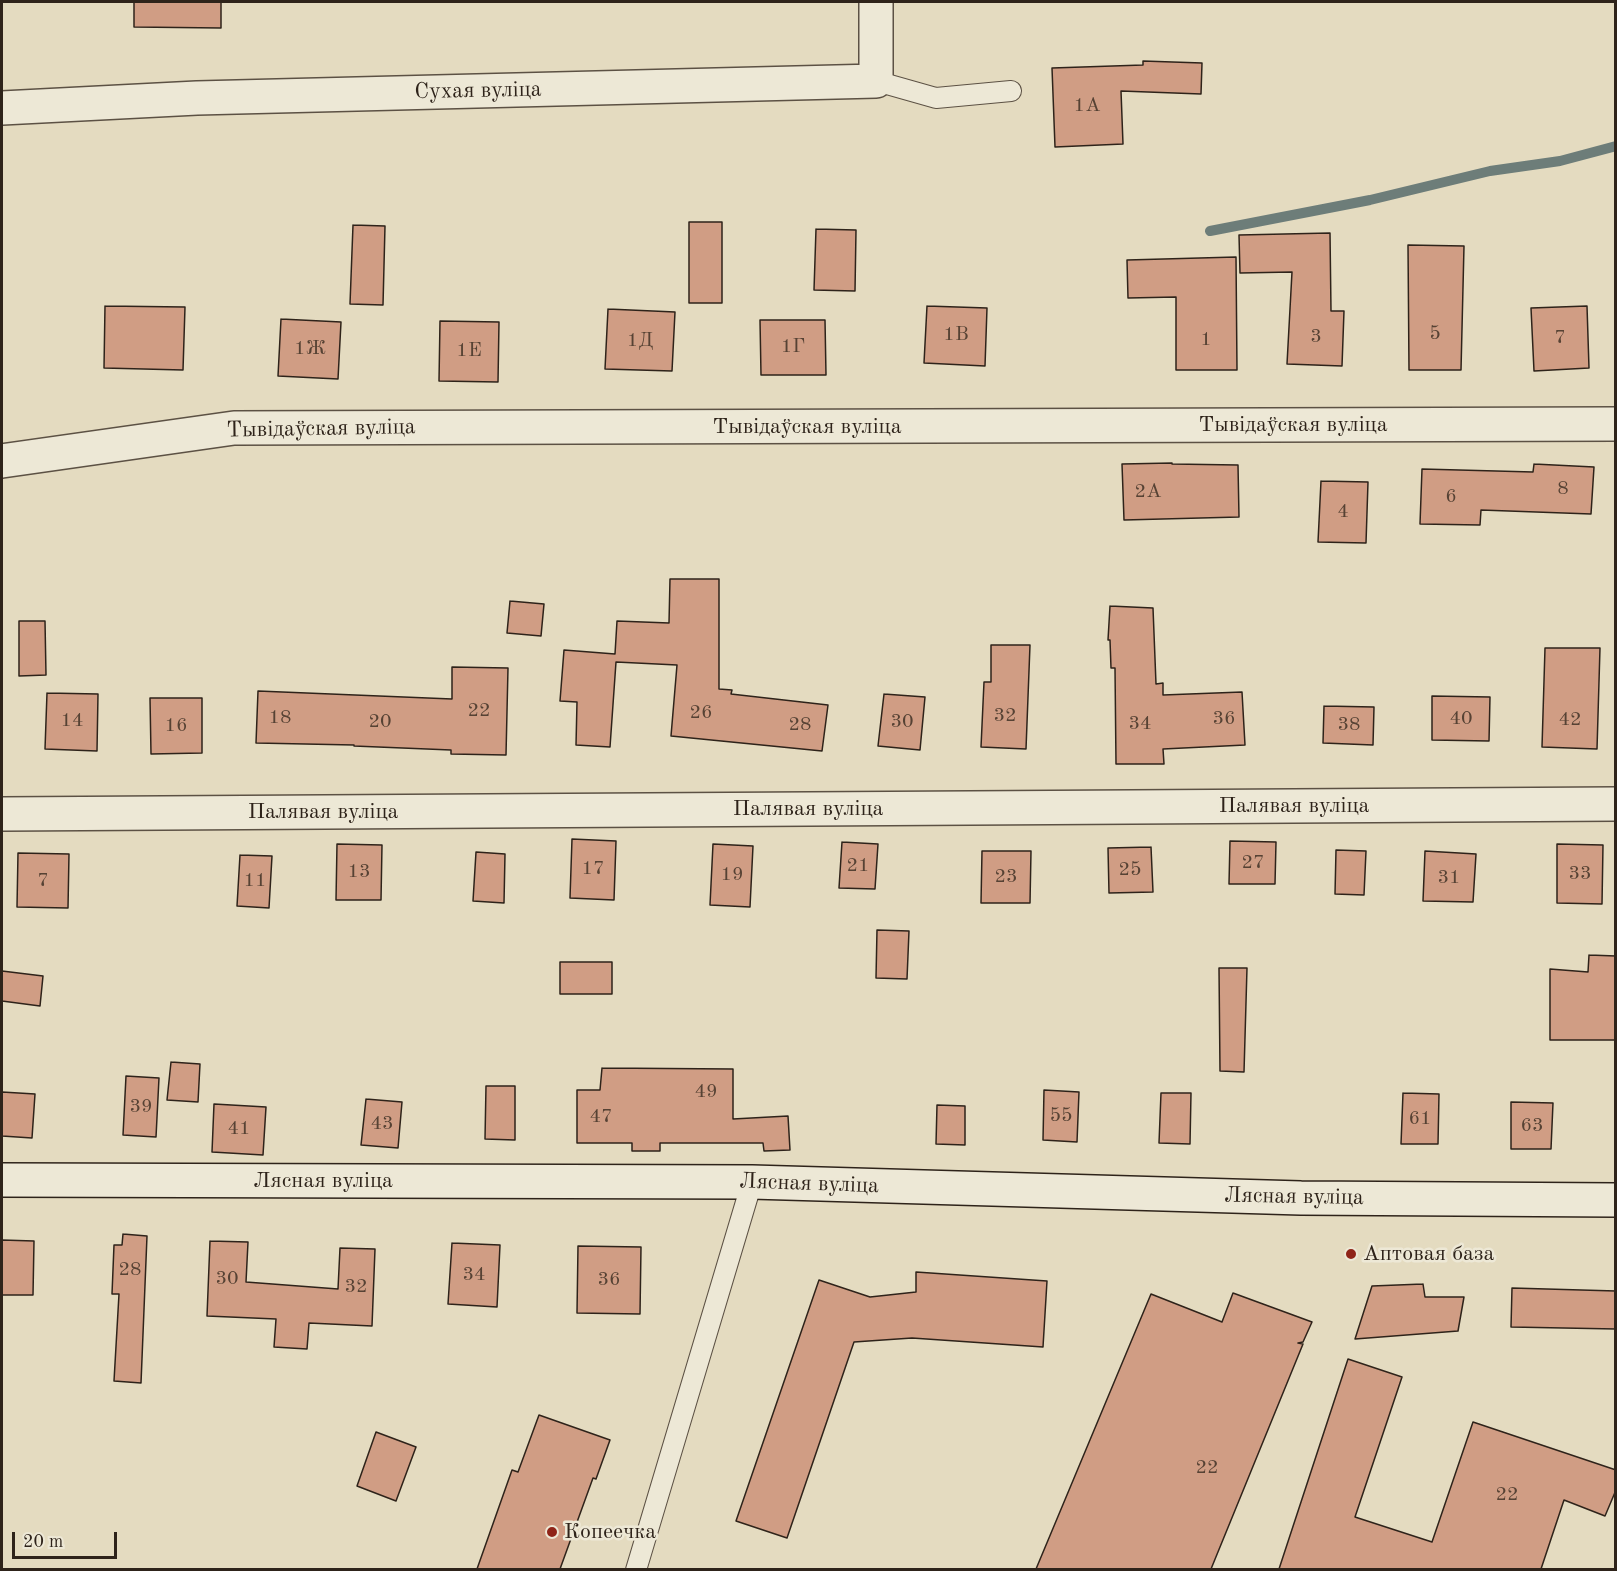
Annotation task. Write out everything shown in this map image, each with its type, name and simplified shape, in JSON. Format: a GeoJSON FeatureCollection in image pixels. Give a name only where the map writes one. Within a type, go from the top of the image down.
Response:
{"type":"FeatureCollection","features":[{"type":"Feature","properties":{"kind":"street"},"geometry":{"type":"LineString","coordinates":[[876,2],[876,81]]}},
{"type":"Feature","properties":{"kind":"street","name":"Сухая вуліца"},"geometry":{"type":"LineString","coordinates":[[2,108],[197,98],[876,81]]}},
{"type":"Feature","properties":{"kind":"street","name":"Тывідаўская вуліца"},"geometry":{"type":"LineString","coordinates":[[2,461],[234,428],[1616,424]]}},
{"type":"Feature","properties":{"kind":"street","name":"Палявая вуліца"},"geometry":{"type":"LineString","coordinates":[[2,814],[1616,804]]}},
{"type":"Feature","properties":{"kind":"street","name":"Лясная вуліца"},"geometry":{"type":"LineString","coordinates":[[2,1180],[752,1182],[1301,1198],[1616,1200]]}},
{"type":"Feature","properties":{"kind":"lane"},"geometry":{"type":"LineString","coordinates":[[876,81],[936,98],[1011,91]]}},
{"type":"Feature","properties":{"kind":"lane"},"geometry":{"type":"LineString","coordinates":[[636,1569],[752,1182]]}},
{"type":"Feature","properties":{"kind":"building"},"geometry":{"type":"Polygon","coordinates":[[[134,2],[221,2],[221,28],[134,27],[134,2]]]}},
{"type":"Feature","properties":{"kind":"building"},"geometry":{"type":"Polygon","coordinates":[[[1143,61],[1202,63],[1201,94],[1121,91],[1123,144],[1055,147],[1052,68],[1143,65],[1143,61]]]}},
{"type":"Feature","properties":{"kind":"building"},"geometry":{"type":"Polygon","coordinates":[[[689,222],[722,222],[722,303],[689,303],[689,222]]]}},
{"type":"Feature","properties":{"kind":"building"},"geometry":{"type":"Polygon","coordinates":[[[353,225],[385,226],[383,305],[350,304],[353,225]]]}},
{"type":"Feature","properties":{"kind":"building"},"geometry":{"type":"Polygon","coordinates":[[[816,229],[856,230],[855,291],[814,290],[816,229]]]}},
{"type":"Feature","properties":{"kind":"building"},"geometry":{"type":"Polygon","coordinates":[[[1330,233],[1331,311],[1344,311],[1342,366],[1287,364],[1292,272],[1240,273],[1239,235],[1330,233]]]}},
{"type":"Feature","properties":{"kind":"building"},"geometry":{"type":"Polygon","coordinates":[[[1408,245],[1464,246],[1461,370],[1409,370],[1408,245]]]}},
{"type":"Feature","properties":{"kind":"building"},"geometry":{"type":"Polygon","coordinates":[[[1236,257],[1237,370],[1176,370],[1176,297],[1128,298],[1127,260],[1236,257]]]}},
{"type":"Feature","properties":{"kind":"building"},"geometry":{"type":"Polygon","coordinates":[[[105,306],[185,307],[183,370],[104,368],[105,306]]]}},
{"type":"Feature","properties":{"kind":"building"},"geometry":{"type":"Polygon","coordinates":[[[927,306],[987,308],[985,366],[924,363],[927,306]]]}},
{"type":"Feature","properties":{"kind":"building"},"geometry":{"type":"Polygon","coordinates":[[[1587,306],[1589,368],[1534,371],[1531,308],[1587,306]]]}},
{"type":"Feature","properties":{"kind":"building"},"geometry":{"type":"Polygon","coordinates":[[[608,309],[675,312],[672,371],[605,369],[608,309]]]}},
{"type":"Feature","properties":{"kind":"building"},"geometry":{"type":"Polygon","coordinates":[[[281,319],[341,322],[338,379],[278,376],[281,319]]]}},
{"type":"Feature","properties":{"kind":"building"},"geometry":{"type":"Polygon","coordinates":[[[760,320],[825,320],[826,375],[761,375],[760,320]]]}},
{"type":"Feature","properties":{"kind":"building"},"geometry":{"type":"Polygon","coordinates":[[[440,321],[499,322],[498,382],[439,381],[440,321]]]}},
{"type":"Feature","properties":{"kind":"building"},"geometry":{"type":"Polygon","coordinates":[[[1122,464],[1238,465],[1239,517],[1124,520],[1122,464]]]}},
{"type":"Feature","properties":{"kind":"building"},"geometry":{"type":"Polygon","coordinates":[[[1534,464],[1594,467],[1591,514],[1481,510],[1480,525],[1420,524],[1422,469],[1533,472],[1534,464]]]}},
{"type":"Feature","properties":{"kind":"building"},"geometry":{"type":"Polygon","coordinates":[[[1321,481],[1368,482],[1366,543],[1318,542],[1321,481]]]}},
{"type":"Feature","properties":{"kind":"building"},"geometry":{"type":"Polygon","coordinates":[[[670,579],[719,579],[719,689],[732,690],[731,694],[828,705],[822,751],[671,736],[677,665],[616,662],[610,747],[576,745],[577,702],[560,701],[564,650],[615,654],[617,621],[669,623],[670,579]]]}},
{"type":"Feature","properties":{"kind":"building"},"geometry":{"type":"Polygon","coordinates":[[[510,601],[544,604],[541,636],[507,633],[510,601]]]}},
{"type":"Feature","properties":{"kind":"building"},"geometry":{"type":"Polygon","coordinates":[[[1110,606],[1153,608],[1156,684],[1163,683],[1163,695],[1242,692],[1245,745],[1163,749],[1164,764],[1116,764],[1115,668],[1111,668],[1110,640],[1108,640],[1110,606]]]}},
{"type":"Feature","properties":{"kind":"building"},"geometry":{"type":"Polygon","coordinates":[[[19,621],[45,621],[46,675],[19,676],[19,621]]]}},
{"type":"Feature","properties":{"kind":"building"},"geometry":{"type":"Polygon","coordinates":[[[991,645],[1030,645],[1026,749],[981,747],[984,682],[991,682],[991,645]]]}},
{"type":"Feature","properties":{"kind":"building"},"geometry":{"type":"Polygon","coordinates":[[[1545,648],[1600,648],[1597,749],[1542,747],[1545,648]]]}},
{"type":"Feature","properties":{"kind":"building"},"geometry":{"type":"Polygon","coordinates":[[[452,667],[508,668],[506,755],[451,754],[451,750],[354,745],[256,743],[258,691],[452,699],[452,667]]]}},
{"type":"Feature","properties":{"kind":"building"},"geometry":{"type":"Polygon","coordinates":[[[47,693],[98,694],[97,751],[45,749],[47,693]]]}},
{"type":"Feature","properties":{"kind":"building"},"geometry":{"type":"Polygon","coordinates":[[[884,694],[925,697],[920,750],[878,746],[884,694]]]}},
{"type":"Feature","properties":{"kind":"building"},"geometry":{"type":"Polygon","coordinates":[[[1432,696],[1490,697],[1489,741],[1432,740],[1432,696]]]}},
{"type":"Feature","properties":{"kind":"building"},"geometry":{"type":"Polygon","coordinates":[[[150,698],[202,698],[202,753],[151,754],[150,698]]]}},
{"type":"Feature","properties":{"kind":"building"},"geometry":{"type":"Polygon","coordinates":[[[1324,706],[1374,707],[1373,745],[1323,743],[1324,706]]]}},
{"type":"Feature","properties":{"kind":"building"},"geometry":{"type":"Polygon","coordinates":[[[572,839],[616,841],[614,900],[570,898],[572,839]]]}},
{"type":"Feature","properties":{"kind":"building"},"geometry":{"type":"Polygon","coordinates":[[[1230,841],[1276,842],[1275,884],[1229,884],[1230,841]]]}},
{"type":"Feature","properties":{"kind":"building"},"geometry":{"type":"Polygon","coordinates":[[[842,842],[878,844],[875,889],[839,888],[842,842]]]}},
{"type":"Feature","properties":{"kind":"building"},"geometry":{"type":"Polygon","coordinates":[[[337,844],[382,845],[381,900],[336,900],[337,844]]]}},
{"type":"Feature","properties":{"kind":"building"},"geometry":{"type":"Polygon","coordinates":[[[713,844],[753,846],[750,907],[710,905],[713,844]]]}},
{"type":"Feature","properties":{"kind":"building"},"geometry":{"type":"Polygon","coordinates":[[[1557,844],[1603,845],[1602,904],[1557,903],[1557,844]]]}},
{"type":"Feature","properties":{"kind":"building"},"geometry":{"type":"Polygon","coordinates":[[[1151,847],[1153,892],[1109,893],[1108,848],[1151,847]]]}},
{"type":"Feature","properties":{"kind":"building"},"geometry":{"type":"Polygon","coordinates":[[[1336,850],[1366,851],[1364,895],[1335,894],[1336,850]]]}},
{"type":"Feature","properties":{"kind":"building"},"geometry":{"type":"Polygon","coordinates":[[[982,851],[1031,851],[1030,903],[981,903],[982,851]]]}},
{"type":"Feature","properties":{"kind":"building"},"geometry":{"type":"Polygon","coordinates":[[[1425,851],[1476,854],[1473,902],[1423,901],[1425,851]]]}},
{"type":"Feature","properties":{"kind":"building"},"geometry":{"type":"Polygon","coordinates":[[[476,852],[505,854],[504,903],[473,901],[476,852]]]}},
{"type":"Feature","properties":{"kind":"building"},"geometry":{"type":"Polygon","coordinates":[[[18,853],[69,854],[68,908],[17,907],[18,853]]]}},
{"type":"Feature","properties":{"kind":"building"},"geometry":{"type":"Polygon","coordinates":[[[240,855],[272,856],[269,908],[237,906],[240,855]]]}},
{"type":"Feature","properties":{"kind":"building"},"geometry":{"type":"Polygon","coordinates":[[[877,930],[909,931],[907,979],[876,978],[877,930]]]}},
{"type":"Feature","properties":{"kind":"building"},"geometry":{"type":"Polygon","coordinates":[[[1589,955],[1616,956],[1616,1040],[1550,1040],[1550,969],[1588,972],[1589,955]]]}},
{"type":"Feature","properties":{"kind":"building"},"geometry":{"type":"Polygon","coordinates":[[[560,962],[612,962],[612,994],[560,994],[560,962]]]}},
{"type":"Feature","properties":{"kind":"building"},"geometry":{"type":"Polygon","coordinates":[[[1219,968],[1247,968],[1244,1072],[1220,1071],[1219,968]]]}},
{"type":"Feature","properties":{"kind":"building"},"geometry":{"type":"Polygon","coordinates":[[[2,971],[43,976],[40,1006],[2,1001],[2,971]]]}},
{"type":"Feature","properties":{"kind":"building"},"geometry":{"type":"Polygon","coordinates":[[[171,1062],[200,1064],[198,1102],[167,1100],[171,1062]]]}},
{"type":"Feature","properties":{"kind":"building"},"geometry":{"type":"Polygon","coordinates":[[[602,1068],[733,1069],[733,1119],[788,1116],[790,1150],[764,1151],[763,1143],[660,1143],[660,1151],[632,1151],[632,1143],[577,1143],[577,1090],[600,1090],[602,1068]]]}},
{"type":"Feature","properties":{"kind":"building"},"geometry":{"type":"Polygon","coordinates":[[[126,1076],[159,1078],[156,1137],[123,1135],[126,1076]]]}},
{"type":"Feature","properties":{"kind":"building"},"geometry":{"type":"Polygon","coordinates":[[[486,1086],[515,1086],[515,1140],[485,1139],[486,1086]]]}},
{"type":"Feature","properties":{"kind":"building"},"geometry":{"type":"Polygon","coordinates":[[[1044,1090],[1079,1092],[1077,1142],[1043,1140],[1044,1090]]]}},
{"type":"Feature","properties":{"kind":"building"},"geometry":{"type":"Polygon","coordinates":[[[2,1092],[35,1094],[32,1138],[2,1136],[2,1092]]]}},
{"type":"Feature","properties":{"kind":"building"},"geometry":{"type":"Polygon","coordinates":[[[1161,1093],[1191,1093],[1190,1144],[1159,1143],[1161,1093]]]}},
{"type":"Feature","properties":{"kind":"building"},"geometry":{"type":"Polygon","coordinates":[[[1403,1093],[1439,1094],[1438,1144],[1401,1144],[1403,1093]]]}},
{"type":"Feature","properties":{"kind":"building"},"geometry":{"type":"Polygon","coordinates":[[[366,1099],[402,1102],[398,1148],[361,1145],[366,1099]]]}},
{"type":"Feature","properties":{"kind":"building"},"geometry":{"type":"Polygon","coordinates":[[[1511,1102],[1553,1103],[1551,1149],[1511,1149],[1511,1102]]]}},
{"type":"Feature","properties":{"kind":"building"},"geometry":{"type":"Polygon","coordinates":[[[214,1104],[266,1107],[263,1155],[212,1152],[214,1104]]]}},
{"type":"Feature","properties":{"kind":"building"},"geometry":{"type":"Polygon","coordinates":[[[937,1105],[965,1106],[965,1145],[936,1144],[937,1105]]]}},
{"type":"Feature","properties":{"kind":"building"},"geometry":{"type":"Polygon","coordinates":[[[123,1234],[147,1236],[141,1383],[114,1381],[119,1294],[112,1294],[114,1245],[122,1245],[123,1234]]]}},
{"type":"Feature","properties":{"kind":"building"},"geometry":{"type":"Polygon","coordinates":[[[2,1240],[34,1241],[33,1295],[2,1295],[2,1240]]]}},
{"type":"Feature","properties":{"kind":"building"},"geometry":{"type":"Polygon","coordinates":[[[210,1241],[248,1242],[246,1282],[338,1289],[340,1248],[375,1249],[372,1326],[309,1323],[307,1349],[274,1347],[276,1319],[207,1316],[210,1241]]]}},
{"type":"Feature","properties":{"kind":"building"},"geometry":{"type":"Polygon","coordinates":[[[452,1243],[500,1245],[497,1307],[448,1304],[452,1243]]]}},
{"type":"Feature","properties":{"kind":"building"},"geometry":{"type":"Polygon","coordinates":[[[578,1246],[641,1247],[640,1314],[577,1313],[578,1246]]]}},
{"type":"Feature","properties":{"kind":"building"},"geometry":{"type":"Polygon","coordinates":[[[916,1272],[1047,1281],[1043,1347],[912,1338],[854,1342],[787,1538],[736,1521],[819,1280],[870,1297],[916,1292],[916,1272]]]}},
{"type":"Feature","properties":{"kind":"building"},"geometry":{"type":"Polygon","coordinates":[[[1423,1284],[1425,1297],[1464,1297],[1458,1331],[1355,1339],[1372,1286],[1423,1284]]]}},
{"type":"Feature","properties":{"kind":"building"},"geometry":{"type":"Polygon","coordinates":[[[1512,1288],[1616,1291],[1616,1329],[1511,1327],[1512,1288]]]}},
{"type":"Feature","properties":{"kind":"building"},"geometry":{"type":"Polygon","coordinates":[[[1233,1293],[1312,1322],[1303,1342],[1298,1343],[1303,1344],[1211,1569],[1036,1569],[1151,1294],[1222,1322],[1233,1293]]]}},
{"type":"Feature","properties":{"kind":"building"},"geometry":{"type":"Polygon","coordinates":[[[1348,1359],[1402,1377],[1355,1517],[1432,1542],[1473,1422],[1616,1470],[1616,1490],[1605,1516],[1564,1500],[1541,1569],[1279,1569],[1348,1359]]]}},
{"type":"Feature","properties":{"kind":"building"},"geometry":{"type":"Polygon","coordinates":[[[539,1415],[610,1440],[596,1479],[593,1478],[560,1569],[477,1569],[512,1470],[518,1472],[539,1415]]]}},
{"type":"Feature","properties":{"kind":"building"},"geometry":{"type":"Polygon","coordinates":[[[376,1432],[416,1447],[396,1501],[357,1486],[376,1432]]]}},
{"type":"Feature","properties":{"kind":"waterway"},"geometry":{"type":"LineString","coordinates":[[1210,231],[1370,200],[1490,171],[1560,161],[1616,146]]}},
{"type":"Feature","properties":{"kind":"place","name":"Аптовая база"},"geometry":{"type":"Point","coordinates":[1351,1254]}},
{"type":"Feature","properties":{"kind":"place","name":"Копеечка"},"geometry":{"type":"Point","coordinates":[552,1532]}}]}
